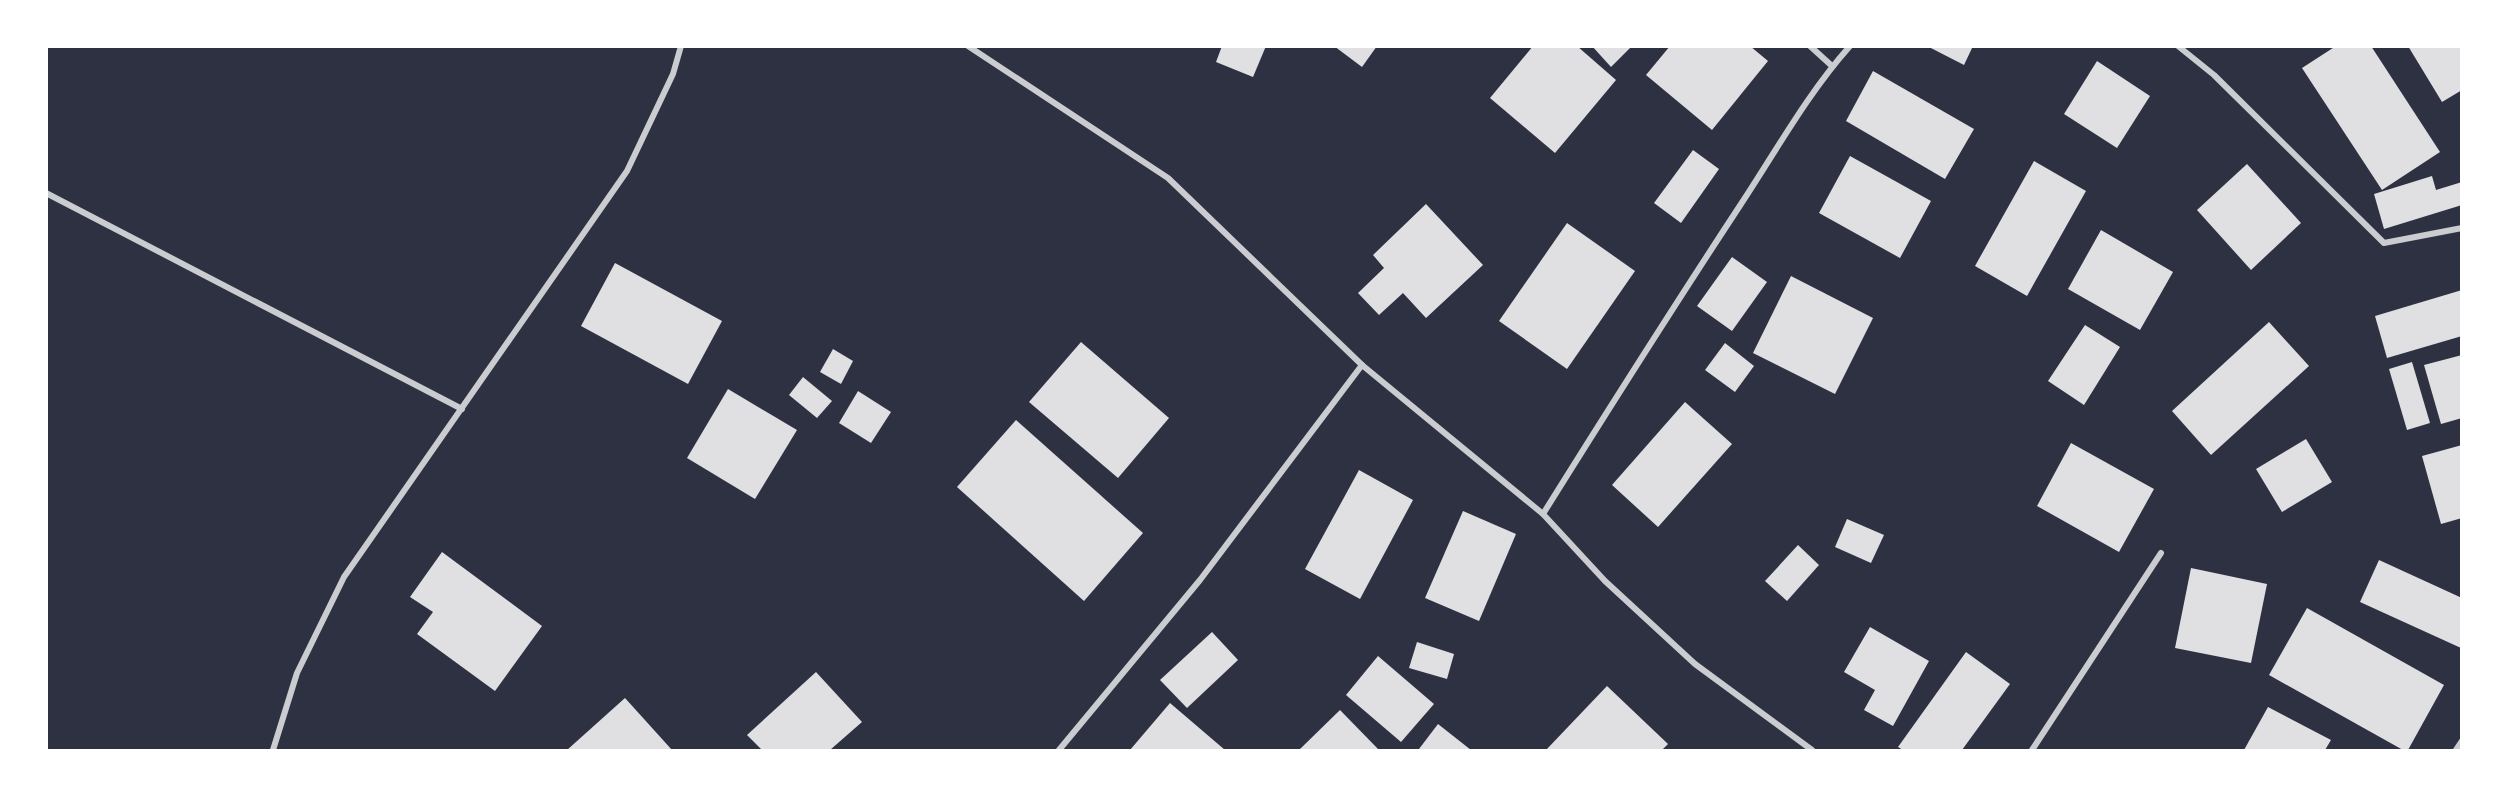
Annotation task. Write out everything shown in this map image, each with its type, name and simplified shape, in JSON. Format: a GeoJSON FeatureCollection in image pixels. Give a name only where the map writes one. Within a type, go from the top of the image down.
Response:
{"type":"FeatureCollection","features":[{"type":"Feature","properties":{"kind":"street"},"geometry":{"type":"LineString","coordinates":[[273,750],[297,673],[344,578],[627,171],[673,74],[681,46]]}},
{"type":"Feature","properties":{"kind":"street"},"geometry":{"type":"LineString","coordinates":[[968,46],[1168,178],[1362,365],[1544,514],[1605,581],[1695,664],[1812,750]]}},
{"type":"Feature","properties":{"kind":"street"},"geometry":{"type":"LineString","coordinates":[[1810,46],[1832,66]]}},
{"type":"Feature","properties":{"kind":"street"},"geometry":{"type":"LineString","coordinates":[[1544,514],[1642,355],[1832,66],[1850,46]]}},
{"type":"Feature","properties":{"kind":"street"},"geometry":{"type":"LineString","coordinates":[[2178,46],[2214,75],[2384,243],[2462,228]]}},
{"type":"Feature","properties":{"kind":"street"},"geometry":{"type":"LineString","coordinates":[[46,193],[462,409]]}},
{"type":"Feature","properties":{"kind":"street"},"geometry":{"type":"LineString","coordinates":[[1059,750],[1200,580],[1362,365]]}},
{"type":"Feature","properties":{"kind":"street"},"geometry":{"type":"LineString","coordinates":[[2032,750],[2161,553]]}},
{"type":"Feature","properties":{"kind":"street"},"geometry":{"type":"LineString","coordinates":[[2456,750],[2462,741]]}},
{"type":"Feature","properties":{"kind":"building"},"geometry":{"type":"Polygon","coordinates":[[[1222,46],[1266,46],[1253,77],[1216,62],[1222,46]]]}},
{"type":"Feature","properties":{"kind":"building"},"geometry":{"type":"Polygon","coordinates":[[[1334,46],[1377,46],[1362,67],[1334,46]]]}},
{"type":"Feature","properties":{"kind":"building"},"geometry":{"type":"Polygon","coordinates":[[[1533,46],[1577,46],[1616,80],[1555,153],[1490,98],[1533,46]]]}},
{"type":"Feature","properties":{"kind":"building"},"geometry":{"type":"Polygon","coordinates":[[[1592,46],[1632,46],[1611,67],[1592,46]]]}},
{"type":"Feature","properties":{"kind":"building"},"geometry":{"type":"Polygon","coordinates":[[[1670,46],[1750,46],[1768,61],[1712,130],[1646,75],[1670,46]]]}},
{"type":"Feature","properties":{"kind":"building"},"geometry":{"type":"Polygon","coordinates":[[[1927,46],[1973,46],[1964,65],[1927,46]]]}},
{"type":"Feature","properties":{"kind":"building"},"geometry":{"type":"Polygon","coordinates":[[[2336,46],[2371,46],[2440,152],[2382,190],[2302,68],[2336,46]]]}},
{"type":"Feature","properties":{"kind":"building"},"geometry":{"type":"Polygon","coordinates":[[[2408,46],[2462,46],[2462,90],[2442,102],[2408,46]]]}},
{"type":"Feature","properties":{"kind":"building"},"geometry":{"type":"Polygon","coordinates":[[[2097,61],[2150,96],[2117,148],[2064,114],[2097,61]]]}},
{"type":"Feature","properties":{"kind":"building"},"geometry":{"type":"Polygon","coordinates":[[[1873,71],[1974,129],[1945,179],[1846,121],[1873,71]]]}},
{"type":"Feature","properties":{"kind":"building"},"geometry":{"type":"Polygon","coordinates":[[[1693,150],[1719,169],[1681,223],[1654,203],[1693,150]]]}},
{"type":"Feature","properties":{"kind":"building"},"geometry":{"type":"Polygon","coordinates":[[[1850,156],[1931,201],[1900,258],[1819,213],[1850,156]]]}},
{"type":"Feature","properties":{"kind":"building"},"geometry":{"type":"Polygon","coordinates":[[[2034,161],[2086,191],[2027,296],[1975,266],[2034,161]]]}},
{"type":"Feature","properties":{"kind":"building"},"geometry":{"type":"Polygon","coordinates":[[[2247,164],[2301,223],[2251,270],[2197,210],[2247,164]]]}},
{"type":"Feature","properties":{"kind":"building"},"geometry":{"type":"Polygon","coordinates":[[[2432,176],[2436,190],[2462,182],[2462,205],[2384,229],[2374,194],[2432,176]]]}},
{"type":"Feature","properties":{"kind":"building"},"geometry":{"type":"Polygon","coordinates":[[[1426,204],[1483,265],[1426,318],[1403,293],[1379,315],[1358,293],[1384,268],[1373,255],[1426,204]]]}},
{"type":"Feature","properties":{"kind":"building"},"geometry":{"type":"Polygon","coordinates":[[[1567,223],[1635,271],[1567,369],[1499,321],[1567,223]]]}},
{"type":"Feature","properties":{"kind":"building"},"geometry":{"type":"Polygon","coordinates":[[[2101,230],[2173,272],[2140,330],[2068,289],[2101,230]]]}},
{"type":"Feature","properties":{"kind":"building"},"geometry":{"type":"Polygon","coordinates":[[[1732,257],[1767,282],[1732,331],[1697,306],[1732,257]]]}},
{"type":"Feature","properties":{"kind":"building"},"geometry":{"type":"Polygon","coordinates":[[[615,263],[722,321],[688,384],[581,326],[615,263]]]}},
{"type":"Feature","properties":{"kind":"building"},"geometry":{"type":"Polygon","coordinates":[[[1791,276],[1873,318],[1835,394],[1753,353],[1791,276]]]}},
{"type":"Feature","properties":{"kind":"building"},"geometry":{"type":"Polygon","coordinates":[[[2462,290],[2462,336],[2387,358],[2375,316],[2462,290]]]}},
{"type":"Feature","properties":{"kind":"building"},"geometry":{"type":"Polygon","coordinates":[[[2269,322],[2309,366],[2211,455],[2172,411],[2269,322]]]}},
{"type":"Feature","properties":{"kind":"building"},"geometry":{"type":"Polygon","coordinates":[[[2085,325],[2120,347],[2084,405],[2048,381],[2085,325]]]}},
{"type":"Feature","properties":{"kind":"building"},"geometry":{"type":"Polygon","coordinates":[[[1081,342],[1169,418],[1118,478],[1029,402],[1081,342]]]}},
{"type":"Feature","properties":{"kind":"building"},"geometry":{"type":"Polygon","coordinates":[[[1725,343],[1754,366],[1735,392],[1705,370],[1725,343]]]}},
{"type":"Feature","properties":{"kind":"building"},"geometry":{"type":"Polygon","coordinates":[[[833,349],[853,361],[841,384],[820,372],[833,349]]]}},
{"type":"Feature","properties":{"kind":"building"},"geometry":{"type":"Polygon","coordinates":[[[2462,355],[2462,418],[2441,424],[2424,365],[2462,355]]]}},
{"type":"Feature","properties":{"kind":"building"},"geometry":{"type":"Polygon","coordinates":[[[2412,362],[2430,423],[2407,430],[2389,369],[2412,362]]]}},
{"type":"Feature","properties":{"kind":"building"},"geometry":{"type":"Polygon","coordinates":[[[803,377],[832,401],[817,418],[789,395],[803,377]]]}},
{"type":"Feature","properties":{"kind":"building"},"geometry":{"type":"Polygon","coordinates":[[[728,389],[797,430],[755,499],[687,458],[728,389]]]}},
{"type":"Feature","properties":{"kind":"building"},"geometry":{"type":"Polygon","coordinates":[[[858,391],[891,412],[871,443],[839,423],[858,391]]]}},
{"type":"Feature","properties":{"kind":"building"},"geometry":{"type":"Polygon","coordinates":[[[1685,402],[1732,444],[1658,527],[1612,485],[1685,402]]]}},
{"type":"Feature","properties":{"kind":"building"},"geometry":{"type":"Polygon","coordinates":[[[1016,420],[1143,533],[1084,601],[957,487],[1016,420]]]}},
{"type":"Feature","properties":{"kind":"building"},"geometry":{"type":"Polygon","coordinates":[[[2306,439],[2332,482],[2282,512],[2256,469],[2306,439]]]}},
{"type":"Feature","properties":{"kind":"building"},"geometry":{"type":"Polygon","coordinates":[[[2071,443],[2154,489],[2119,552],[2037,506],[2071,443]]]}},
{"type":"Feature","properties":{"kind":"building"},"geometry":{"type":"Polygon","coordinates":[[[2462,445],[2462,518],[2441,524],[2422,456],[2462,445]]]}},
{"type":"Feature","properties":{"kind":"building"},"geometry":{"type":"Polygon","coordinates":[[[1359,470],[1413,500],[1360,599],[1305,569],[1359,470]]]}},
{"type":"Feature","properties":{"kind":"building"},"geometry":{"type":"Polygon","coordinates":[[[1463,511],[1516,534],[1479,621],[1425,598],[1463,511]]]}},
{"type":"Feature","properties":{"kind":"building"},"geometry":{"type":"Polygon","coordinates":[[[1847,519],[1884,535],[1871,563],[1835,547],[1847,519]]]}},
{"type":"Feature","properties":{"kind":"building"},"geometry":{"type":"Polygon","coordinates":[[[1798,545],[1819,565],[1787,601],[1765,581],[1798,545]]]}},
{"type":"Feature","properties":{"kind":"building"},"geometry":{"type":"Polygon","coordinates":[[[442,552],[542,626],[495,691],[417,634],[433,612],[410,597],[442,552]]]}},
{"type":"Feature","properties":{"kind":"building"},"geometry":{"type":"Polygon","coordinates":[[[2379,560],[2462,598],[2461,648],[2360,602],[2379,560]]]}},
{"type":"Feature","properties":{"kind":"building"},"geometry":{"type":"Polygon","coordinates":[[[2191,568],[2267,584],[2251,663],[2175,648],[2191,568]]]}},
{"type":"Feature","properties":{"kind":"building"},"geometry":{"type":"Polygon","coordinates":[[[2307,608],[2444,685],[2408,750],[2403,750],[2269,675],[2307,608]]]}},
{"type":"Feature","properties":{"kind":"building"},"geometry":{"type":"Polygon","coordinates":[[[1870,627],[1929,661],[1893,726],[1864,710],[1875,690],[1844,672],[1870,627]]]}},
{"type":"Feature","properties":{"kind":"building"},"geometry":{"type":"Polygon","coordinates":[[[1212,632],[1238,660],[1187,708],[1160,680],[1212,632]]]}},
{"type":"Feature","properties":{"kind":"building"},"geometry":{"type":"Polygon","coordinates":[[[1417,642],[1454,654],[1447,679],[1409,668],[1417,642]]]}},
{"type":"Feature","properties":{"kind":"building"},"geometry":{"type":"Polygon","coordinates":[[[1966,652],[2010,684],[1962,750],[1903,750],[1898,747],[1966,652]]]}},
{"type":"Feature","properties":{"kind":"building"},"geometry":{"type":"Polygon","coordinates":[[[1378,656],[1434,704],[1401,742],[1346,695],[1378,656]]]}},
{"type":"Feature","properties":{"kind":"building"},"geometry":{"type":"Polygon","coordinates":[[[816,672],[862,722],[830,750],[762,750],[747,735],[816,672]]]}},
{"type":"Feature","properties":{"kind":"building"},"geometry":{"type":"Polygon","coordinates":[[[1607,686],[1668,744],[1662,750],[1546,750],[1607,686]]]}},
{"type":"Feature","properties":{"kind":"building"},"geometry":{"type":"Polygon","coordinates":[[[625,698],[672,750],[567,750],[625,698]]]}},
{"type":"Feature","properties":{"kind":"building"},"geometry":{"type":"Polygon","coordinates":[[[1170,703],[1225,750],[1130,750],[1170,703]]]}},
{"type":"Feature","properties":{"kind":"building"},"geometry":{"type":"Polygon","coordinates":[[[2268,707],[2331,740],[2325,750],[2244,750],[2268,707]]]}},
{"type":"Feature","properties":{"kind":"building"},"geometry":{"type":"Polygon","coordinates":[[[1340,710],[1379,750],[1299,750],[1340,710]]]}},
{"type":"Feature","properties":{"kind":"building"},"geometry":{"type":"Polygon","coordinates":[[[1438,724],[1471,750],[1419,749],[1438,724]]]}}]}
